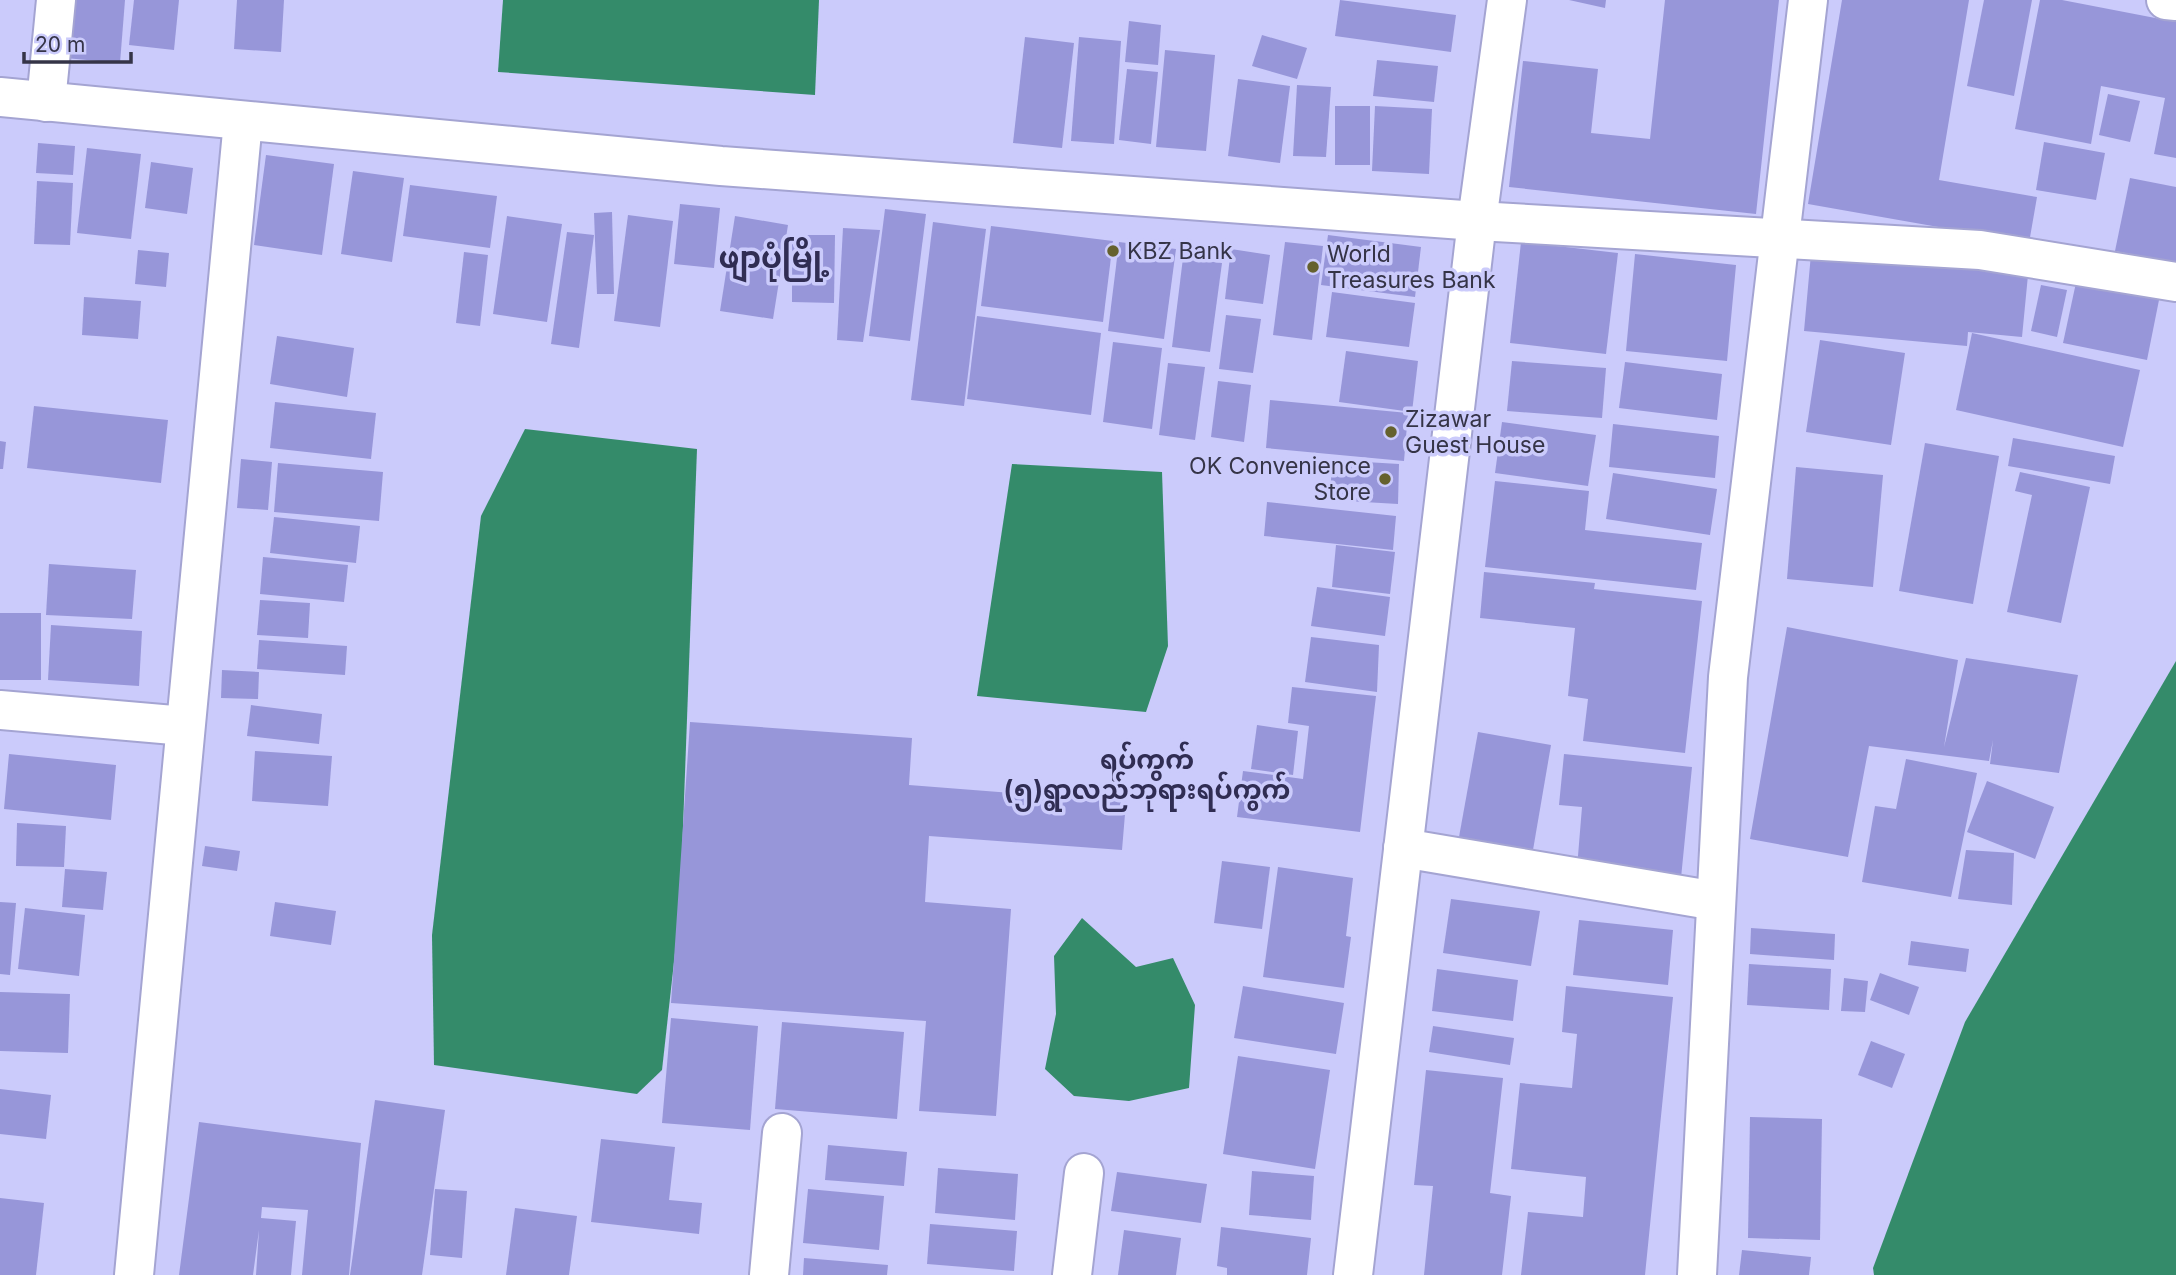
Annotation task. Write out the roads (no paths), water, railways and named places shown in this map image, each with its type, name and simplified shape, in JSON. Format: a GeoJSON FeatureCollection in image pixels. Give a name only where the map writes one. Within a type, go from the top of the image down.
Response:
{"type":"FeatureCollection","features":[{"type":"Feature","properties":{"kind":"street"},"geometry":{"type":"LineString","coordinates":[[46,102],[56,0]]}},
{"type":"Feature","properties":{"kind":"street"},"geometry":{"type":"LineString","coordinates":[[1353,1275],[1478,221],[1507,0]]}},
{"type":"Feature","properties":{"kind":"street"},"geometry":{"type":"LineString","coordinates":[[1697,1275],[1728,677],[1808,0]]}},
{"type":"Feature","properties":{"kind":"street"},"geometry":{"type":"LineString","coordinates":[[2166,0],[2176,1]]}},
{"type":"Feature","properties":{"kind":"street"},"geometry":{"type":"LineString","coordinates":[[0,97],[721,166],[1478,221],[1980,250],[2176,282]]}},
{"type":"Feature","properties":{"kind":"street"},"geometry":{"type":"LineString","coordinates":[[134,1275],[243,121]]}},
{"type":"Feature","properties":{"kind":"street"},"geometry":{"type":"LineString","coordinates":[[0,710],[186,726]]}},
{"type":"Feature","properties":{"kind":"street"},"geometry":{"type":"LineString","coordinates":[[1403,848],[1716,901]]}},
{"type":"Feature","properties":{"kind":"street"},"geometry":{"type":"LineString","coordinates":[[769,1275],[782,1133]]}},
{"type":"Feature","properties":{"kind":"street"},"geometry":{"type":"LineString","coordinates":[[1072,1275],[1084,1173]]}},
{"type":"Feature","properties":{"kind":"place","name":"KBZ Bank"},"geometry":{"type":"Point","coordinates":[1113,251]}},
{"type":"Feature","properties":{"kind":"place","name":"World Treasures Bank"},"geometry":{"type":"Point","coordinates":[1313,267]}},
{"type":"Feature","properties":{"kind":"place","name":"Zizawar Guest House"},"geometry":{"type":"Point","coordinates":[1391,432]}},
{"type":"Feature","properties":{"kind":"place","name":"OK Convenience Store"},"geometry":{"type":"Point","coordinates":[1385,479]}},
{"type":"Feature","properties":{"kind":"district","name":"ဖျာပုံမြို့"},"geometry":{"type":"Point","coordinates":[774,258]}},
{"type":"Feature","properties":{"kind":"district","name":"ရပ်ကွက် (၅)ရွာလည်ဘုရားရပ်ကွက်"},"geometry":{"type":"Point","coordinates":[1147,775]}}]}
